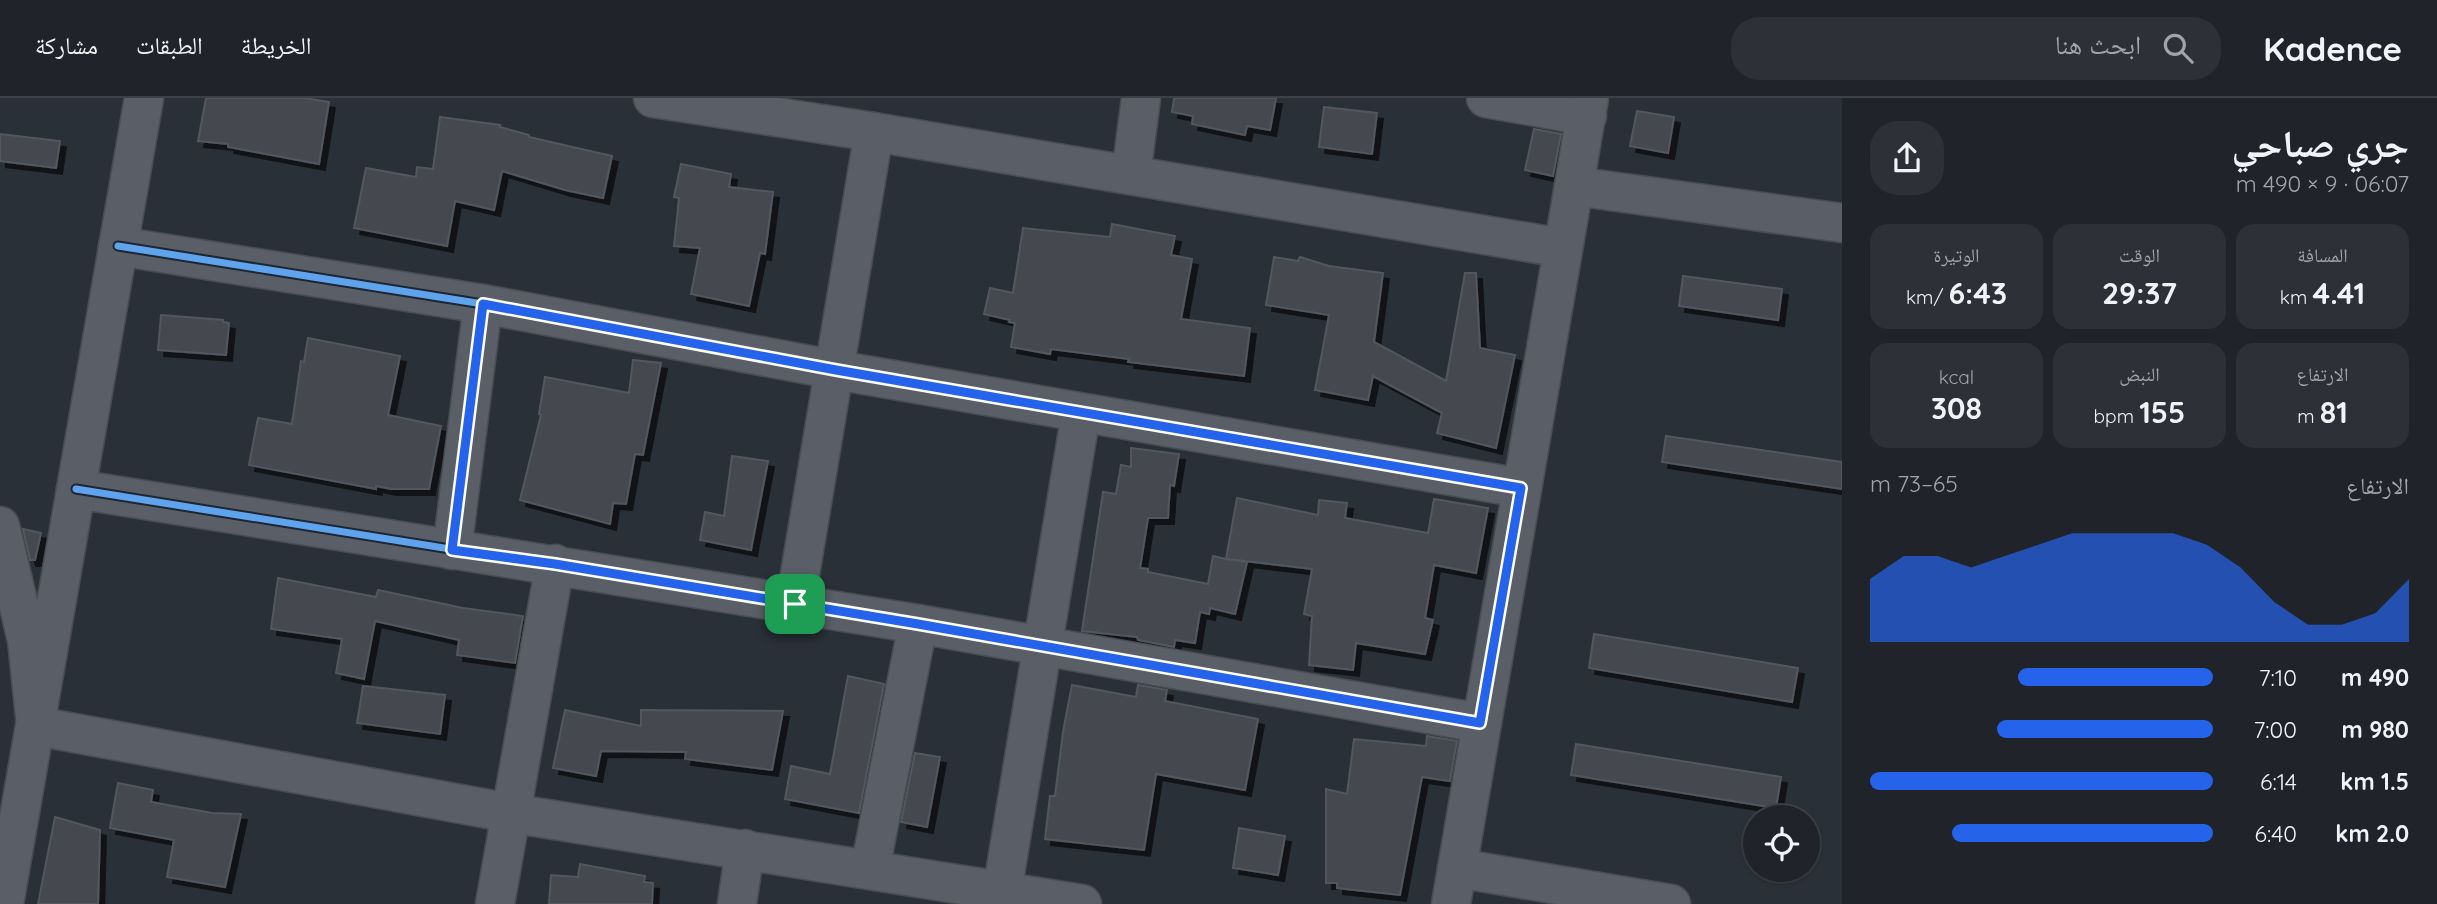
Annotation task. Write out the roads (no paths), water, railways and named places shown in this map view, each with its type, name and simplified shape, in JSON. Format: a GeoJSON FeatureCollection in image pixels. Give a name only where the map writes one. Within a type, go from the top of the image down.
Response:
{"type":"FeatureCollection","features":[{"type":"Feature","properties":{"kind":"street"},"geometry":{"type":"LineString","coordinates":[[4,904],[144,98]]}},
{"type":"Feature","properties":{"kind":"street"},"geometry":{"type":"LineString","coordinates":[[1131,174],[1140,98]]}},
{"type":"Feature","properties":{"kind":"street"},"geometry":{"type":"LineString","coordinates":[[1486,98],[1588,107],[1454,886],[1671,904]]}},
{"type":"Feature","properties":{"kind":"street"},"geometry":{"type":"LineString","coordinates":[[659,99],[1131,174],[1562,248]]}},
{"type":"Feature","properties":{"kind":"street"},"geometry":{"type":"LineString","coordinates":[[795,604],[874,132]]}},
{"type":"Feature","properties":{"kind":"street"},"geometry":{"type":"LineString","coordinates":[[1574,186],[1842,223]]}},
{"type":"Feature","properties":{"kind":"street"},"geometry":{"type":"LineString","coordinates":[[118,246],[483,304],[836,370],[1521,488]]}},
{"type":"Feature","properties":{"kind":"street"},"geometry":{"type":"LineString","coordinates":[[452,550],[483,304]]}},
{"type":"Feature","properties":{"kind":"street"},"geometry":{"type":"LineString","coordinates":[[1001,897],[1081,413]]}},
{"type":"Feature","properties":{"kind":"street"},"geometry":{"type":"LineString","coordinates":[[76,489],[918,624],[1480,723]]}},
{"type":"Feature","properties":{"kind":"street"},"geometry":{"type":"LineString","coordinates":[[0,526],[27,640],[36,726]]}},
{"type":"Feature","properties":{"kind":"street"},"geometry":{"type":"LineString","coordinates":[[495,904],[555,564]]}},
{"type":"Feature","properties":{"kind":"street"},"geometry":{"type":"LineString","coordinates":[[870,869],[918,624]]}},
{"type":"Feature","properties":{"kind":"street"},"geometry":{"type":"LineString","coordinates":[[36,726],[510,813],[870,869],[1001,897],[1082,904]]}},
{"type":"Feature","properties":{"kind":"street"},"geometry":{"type":"LineString","coordinates":[[737,904],[745,849]]}}]}
